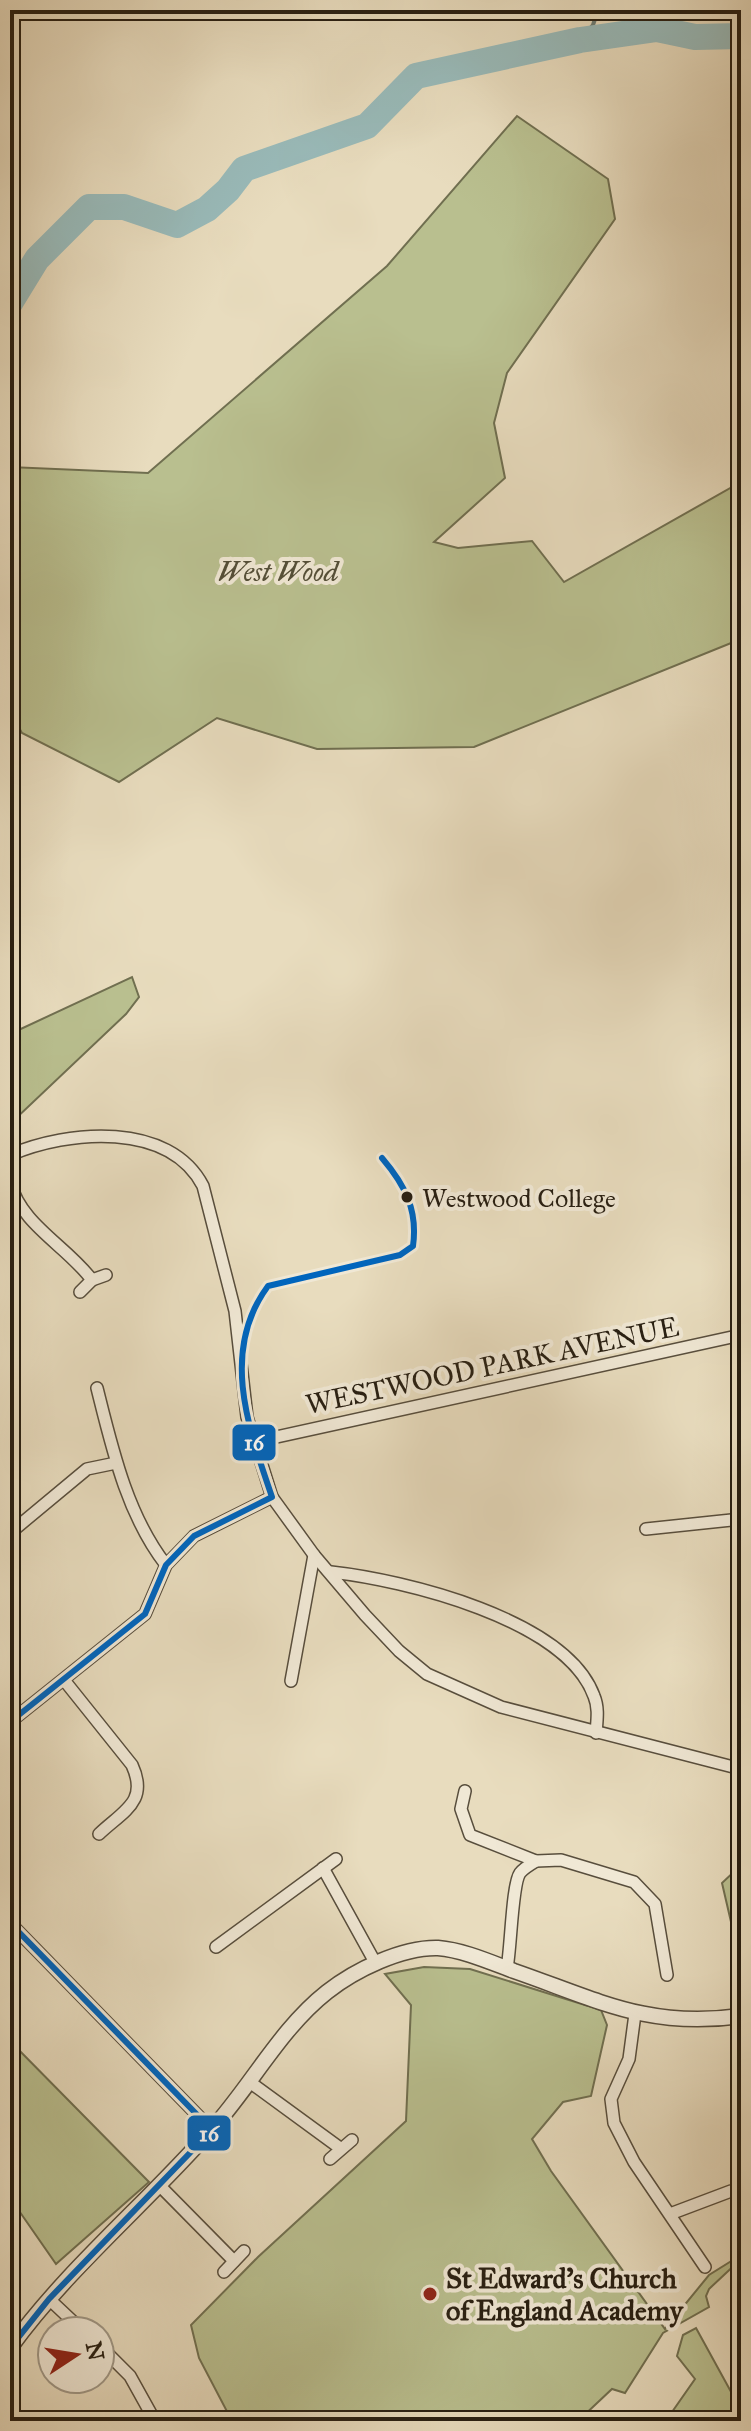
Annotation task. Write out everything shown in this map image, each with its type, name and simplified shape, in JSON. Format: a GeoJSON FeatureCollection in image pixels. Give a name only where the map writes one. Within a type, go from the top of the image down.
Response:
{"type":"FeatureCollection","features":[{"type":"Feature","properties":{"kind":"street"},"geometry":{"type":"LineString","coordinates":[[10,1155],[74,1141],[133,1138],[153,1142],[190,1163],[203,1186],[235,1311],[247,1417],[272,1497],[314,1555],[399,1651],[427,1674],[501,1707],[741,1769]]}},
{"type":"Feature","properties":{"kind":"street"},"geometry":{"type":"LineString","coordinates":[[10,1182],[23,1211],[70,1253],[92,1280]]}},
{"type":"Feature","properties":{"kind":"street"},"geometry":{"type":"LineString","coordinates":[[80,1292],[92,1280],[106,1275]]}},
{"type":"Feature","properties":{"kind":"street","name":"WESTWOOD PARK AVENUE"},"geometry":{"type":"LineString","coordinates":[[254,1442],[741,1335]]}},
{"type":"Feature","properties":{"kind":"street"},"geometry":{"type":"LineString","coordinates":[[97,1388],[116,1463],[139,1519],[166,1565]]}},
{"type":"Feature","properties":{"kind":"street"},"geometry":{"type":"LineString","coordinates":[[10,1533],[87,1469],[116,1463]]}},
{"type":"Feature","properties":{"kind":"street"},"geometry":{"type":"LineString","coordinates":[[10,1722],[145,1614],[166,1565],[194,1536],[272,1497]]}},
{"type":"Feature","properties":{"kind":"street"},"geometry":{"type":"LineString","coordinates":[[646,1529],[741,1519]]}},
{"type":"Feature","properties":{"kind":"street"},"geometry":{"type":"LineString","coordinates":[[291,1681],[314,1555]]}},
{"type":"Feature","properties":{"kind":"street"},"geometry":{"type":"LineString","coordinates":[[331,1572],[369,1576],[445,1595],[537,1637],[569,1660],[586,1681],[598,1712],[596,1733]]}},
{"type":"Feature","properties":{"kind":"street"},"geometry":{"type":"LineString","coordinates":[[64,1680],[132,1765],[139,1780],[135,1801],[99,1834]]}},
{"type":"Feature","properties":{"kind":"street"},"geometry":{"type":"LineString","coordinates":[[465,1791],[461,1809],[470,1835],[536,1861],[561,1860],[601,1871],[634,1882],[645,1891],[655,1904],[667,1975]]}},
{"type":"Feature","properties":{"kind":"street"},"geometry":{"type":"LineString","coordinates":[[216,1947],[336,1859]]}},
{"type":"Feature","properties":{"kind":"street"},"geometry":{"type":"LineString","coordinates":[[507,1968],[513,1938],[513,1895],[520,1873],[536,1861]]}},
{"type":"Feature","properties":{"kind":"street"},"geometry":{"type":"LineString","coordinates":[[323,1868],[376,1964]]}},
{"type":"Feature","properties":{"kind":"street"},"geometry":{"type":"LineString","coordinates":[[10,1923],[212,2130]]}},
{"type":"Feature","properties":{"kind":"street"},"geometry":{"type":"LineString","coordinates":[[10,2348],[49,2299],[161,2187],[212,2130],[309,2007],[354,1974],[376,1964],[411,1951],[439,1948],[507,1968],[635,2014],[666,2020],[741,2016]]}},
{"type":"Feature","properties":{"kind":"street"},"geometry":{"type":"LineString","coordinates":[[635,2014],[629,2059],[615,2086],[611,2111],[634,2162],[705,2267]]}},
{"type":"Feature","properties":{"kind":"street"},"geometry":{"type":"LineString","coordinates":[[251,2083],[340,2148]]}},
{"type":"Feature","properties":{"kind":"street"},"geometry":{"type":"LineString","coordinates":[[330,2159],[352,2140]]}},
{"type":"Feature","properties":{"kind":"street"},"geometry":{"type":"LineString","coordinates":[[161,2187],[234,2261]]}},
{"type":"Feature","properties":{"kind":"street"},"geometry":{"type":"LineString","coordinates":[[670,2214],[731,2191]]}},
{"type":"Feature","properties":{"kind":"street"},"geometry":{"type":"LineString","coordinates":[[224,2272],[244,2251]]}},
{"type":"Feature","properties":{"kind":"street"},"geometry":{"type":"LineString","coordinates":[[49,2299],[66,2315]]}},
{"type":"Feature","properties":{"kind":"street"},"geometry":{"type":"LineString","coordinates":[[116,2362],[130,2376],[155,2421]]}},
{"type":"Feature","properties":{"kind":"green space","name":"West Wood"},"geometry":{"type":"Polygon","coordinates":[[[517,116],[608,179],[615,219],[507,373],[494,423],[505,478],[434,542],[458,548],[532,541],[564,582],[741,482],[741,639],[474,747],[317,749],[217,718],[119,782],[22,733],[10,712],[10,467],[148,473],[387,266],[517,116]]]}},
{"type":"Feature","properties":{"kind":"green space"},"geometry":{"type":"Polygon","coordinates":[[[132,977],[139,997],[126,1014],[10,1124],[10,1034],[132,977]]]}},
{"type":"Feature","properties":{"kind":"green space"},"geometry":{"type":"Polygon","coordinates":[[[741,1865],[741,1965],[722,1883],[741,1865]]]}},
{"type":"Feature","properties":{"kind":"green space","name":"St Edward's Church of England Academy"},"geometry":{"type":"Polygon","coordinates":[[[424,1967],[470,1969],[601,2010],[607,2025],[591,2096],[563,2102],[532,2139],[551,2171],[665,2329],[709,2275],[741,2255],[741,2259],[709,2289],[706,2296],[709,2307],[663,2333],[625,2393],[612,2389],[578,2421],[232,2421],[199,2358],[191,2325],[258,2257],[406,2121],[411,2005],[385,1974],[424,1967]]]}},
{"type":"Feature","properties":{"kind":"green space"},"geometry":{"type":"Polygon","coordinates":[[[10,2041],[149,2182],[56,2264],[15,2205],[10,2208],[10,2041]]]}},
{"type":"Feature","properties":{"kind":"green space"},"geometry":{"type":"Polygon","coordinates":[[[696,2328],[741,2410],[741,2421],[693,2421],[672,2412],[695,2379],[677,2356],[683,2335],[696,2328]]]}},
{"type":"Feature","properties":{"kind":"waterway"},"geometry":{"type":"LineString","coordinates":[[580,40],[593,25],[598,10]]}},
{"type":"Feature","properties":{"kind":"waterway"},"geometry":{"type":"LineString","coordinates":[[10,303],[37,259],[89,207],[124,207],[177,225],[207,209],[228,190],[244,169],[367,126],[416,76],[580,40],[657,29],[695,37],[741,36]]}},
{"type":"Feature","properties":{"kind":"transit line","name":"16"},"geometry":{"type":"LineString","coordinates":[[10,1722],[145,1614],[166,1565],[194,1536],[272,1497],[254,1444],[243,1390],[245,1337],[253,1311],[268,1286],[400,1255],[413,1246],[414,1221],[408,1199],[382,1158]]}},
{"type":"Feature","properties":{"kind":"transit line","name":"16"},"geometry":{"type":"LineString","coordinates":[[10,1923],[212,2130],[49,2299],[10,2348]]}},
{"type":"Feature","properties":{"kind":"place","name":"Westwood College"},"geometry":{"type":"Point","coordinates":[407,1197]}},
{"type":"Feature","properties":{"kind":"place","name":"St Edward's Church of England Academy"},"geometry":{"type":"Point","coordinates":[430,2294]}}]}
